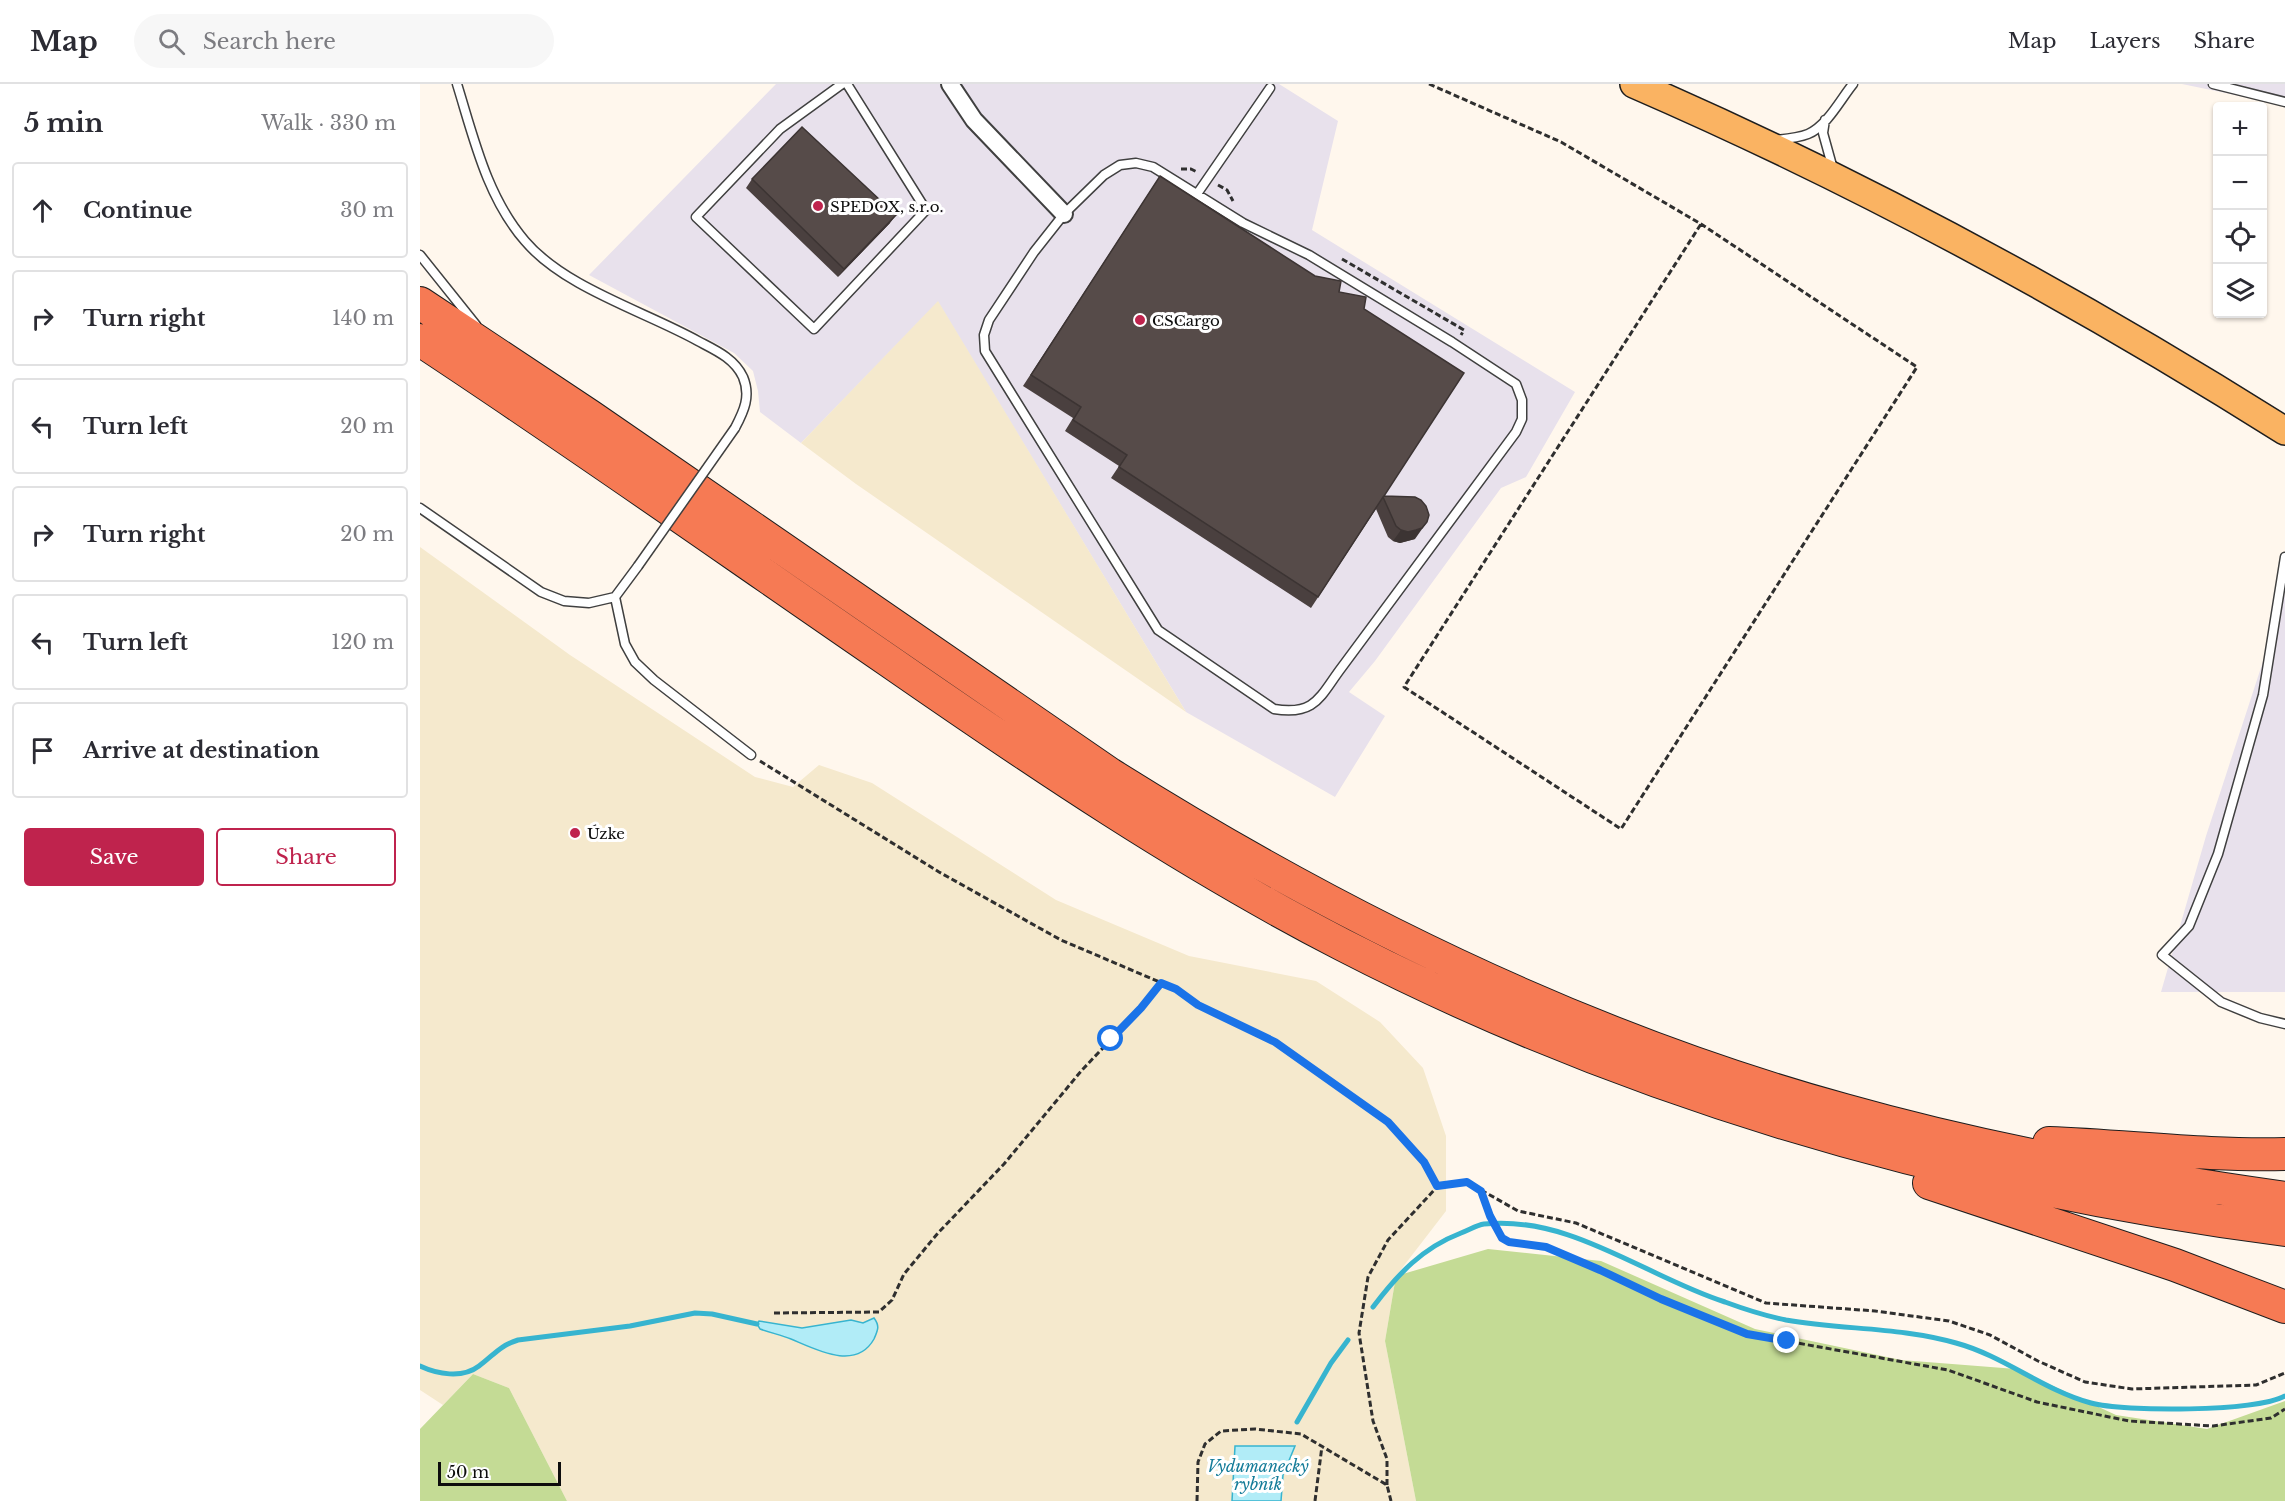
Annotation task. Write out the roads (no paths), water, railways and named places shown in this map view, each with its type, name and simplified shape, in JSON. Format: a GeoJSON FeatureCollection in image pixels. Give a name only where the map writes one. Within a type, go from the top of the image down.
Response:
{"type":"FeatureCollection","features":[{"type":"Feature","properties":{"kind":"highway"},"geometry":{"type":"LineString","coordinates":[[420,303],[501,356],[1110,774],[1202,832],[1347,912],[1513,992],[1639,1042],[1763,1086],[1960,1141],[2165,1181],[2285,1198]]}},
{"type":"Feature","properties":{"kind":"highway"},"geometry":{"type":"LineString","coordinates":[[420,340],[1053,773],[1171,848],[1341,944],[1508,1022],[1610,1064],[1755,1115],[1872,1150],[1978,1176],[2088,1199],[2285,1230]]}},
{"type":"Feature","properties":{"kind":"highway"},"geometry":{"type":"LineString","coordinates":[[1960,1141],[2105,1145],[2188,1152],[2285,1154]]}},
{"type":"Feature","properties":{"kind":"highway"},"geometry":{"type":"LineString","coordinates":[[1872,1150],[1909,1176],[2175,1265],[2256,1294],[2285,1307]]}},
{"type":"Feature","properties":{"kind":"highway"},"geometry":{"type":"LineString","coordinates":[[2165,1181],[2252,1177],[2285,1178]]}},
{"type":"Feature","properties":{"kind":"main road"},"geometry":{"type":"LineString","coordinates":[[1634,84],[1761,141],[2037,283],[2189,371],[2285,431]]}},
{"type":"Feature","properties":{"kind":"street"},"geometry":{"type":"LineString","coordinates":[[950,84],[975,120],[1064,214]]}},
{"type":"Feature","properties":{"kind":"lane"},"geometry":{"type":"LineString","coordinates":[[420,508],[541,592],[564,601],[589,603],[615,597],[735,428],[746,407],[747,391],[742,376],[730,359],[674,327],[578,282],[552,265],[526,243],[504,213],[490,185],[457,84]]}},
{"type":"Feature","properties":{"kind":"lane"},"geometry":{"type":"LineString","coordinates":[[842,84],[780,129],[696,217],[814,329],[926,210],[847,84]]}},
{"type":"Feature","properties":{"kind":"lane"},"geometry":{"type":"LineString","coordinates":[[1761,141],[1807,135],[1826,120],[1853,84]]}},
{"type":"Feature","properties":{"kind":"lane"},"geometry":{"type":"LineString","coordinates":[[2214,84],[2285,102]]}},
{"type":"Feature","properties":{"kind":"lane"},"geometry":{"type":"LineString","coordinates":[[1197,194],[1270,88]]}},
{"type":"Feature","properties":{"kind":"lane"},"geometry":{"type":"LineString","coordinates":[[1826,120],[1823,128],[1824,142],[1835,178]]}},
{"type":"Feature","properties":{"kind":"lane"},"geometry":{"type":"LineString","coordinates":[[1136,163],[1153,167],[1197,194],[1243,224],[1309,255],[1452,342],[1516,384],[1522,400],[1522,419],[1516,432],[1336,675],[1316,701],[1304,710],[1291,712],[1274,709],[1158,630],[986,351],[984,335],[989,320],[1034,252],[1064,214],[1104,175],[1120,165],[1136,163]]}},
{"type":"Feature","properties":{"kind":"lane"},"geometry":{"type":"LineString","coordinates":[[420,255],[501,356]]}},
{"type":"Feature","properties":{"kind":"lane"},"geometry":{"type":"LineString","coordinates":[[440,366],[479,379]]}},
{"type":"Feature","properties":{"kind":"lane"},"geometry":{"type":"LineString","coordinates":[[2285,557],[2263,695],[2218,854],[2189,926],[2162,955],[2221,1002],[2260,1018],[2285,1024]]}},
{"type":"Feature","properties":{"kind":"lane"},"geometry":{"type":"LineString","coordinates":[[615,597],[625,644],[635,662],[654,680],[751,755]]}},
{"type":"Feature","properties":{"kind":"water"},"geometry":{"type":"Polygon","coordinates":[[[874,1318],[878,1328],[874,1339],[866,1349],[847,1356],[812,1348],[760,1329],[757,1324],[759,1321],[802,1328],[851,1320],[863,1323],[874,1318]]]}},
{"type":"Feature","properties":{"kind":"water","name":"Vydumanecký rybník"},"geometry":{"type":"Polygon","coordinates":[[[1235,1446],[1295,1446],[1283,1475],[1281,1501],[1232,1501],[1235,1446]]]}},
{"type":"Feature","properties":{"kind":"waterway"},"geometry":{"type":"LineString","coordinates":[[1373,1307],[1402,1273],[1434,1246],[1484,1224],[1516,1224],[1547,1229],[1578,1238],[1696,1291],[1763,1314],[1807,1323],[1914,1334],[1956,1343],[1991,1356],[2056,1390],[2091,1403],[2131,1408],[2220,1408],[2270,1401],[2285,1396]]}},
{"type":"Feature","properties":{"kind":"waterway"},"geometry":{"type":"LineString","coordinates":[[420,1366],[442,1373],[465,1373],[479,1366],[506,1345],[518,1340],[630,1326],[695,1313],[712,1314],[757,1324]]}},
{"type":"Feature","properties":{"kind":"waterway"},"geometry":{"type":"LineString","coordinates":[[1297,1422],[1331,1363],[1348,1340]]}},
{"type":"Feature","properties":{"kind":"place","name":"SPEDOX, s.r.o."},"geometry":{"type":"Point","coordinates":[818,206]}},
{"type":"Feature","properties":{"kind":"place","name":"CSCargo"},"geometry":{"type":"Point","coordinates":[1140,320]}},
{"type":"Feature","properties":{"kind":"place","name":"Úzke"},"geometry":{"type":"Point","coordinates":[575,833]}}]}
